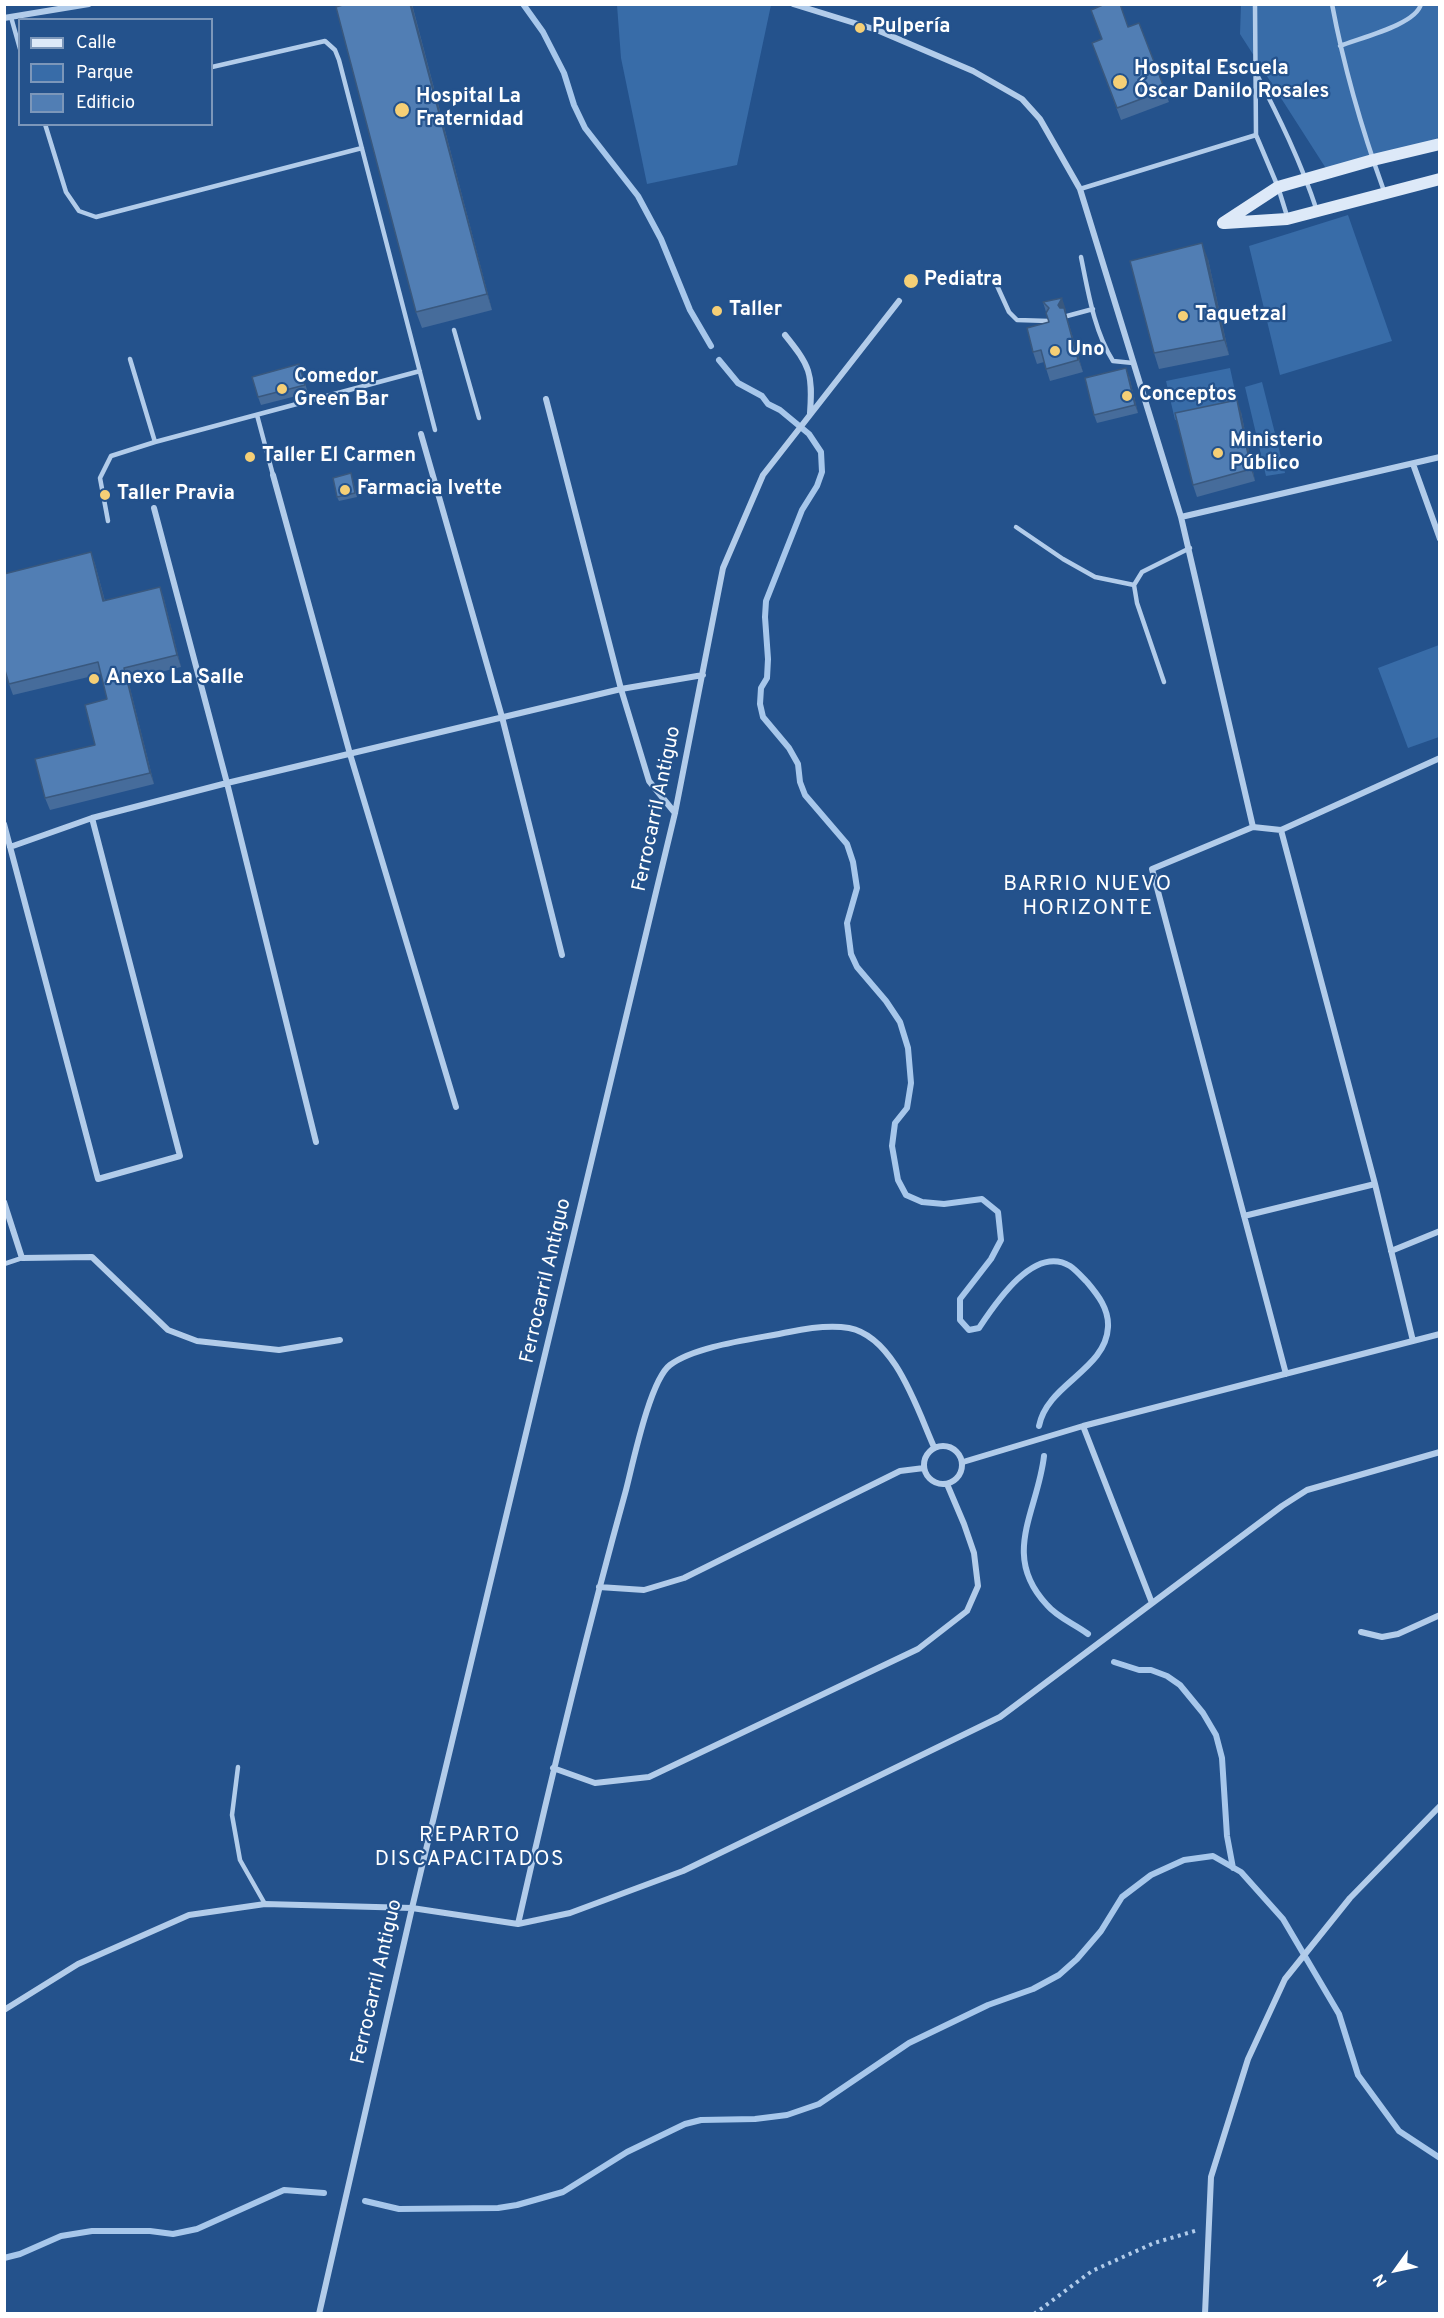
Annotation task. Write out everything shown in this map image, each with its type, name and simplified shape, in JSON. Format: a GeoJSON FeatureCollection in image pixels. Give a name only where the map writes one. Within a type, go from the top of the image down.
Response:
{"type":"FeatureCollection","features":[{"type":"Feature","properties":{"kind":"street"},"geometry":{"type":"LineString","coordinates":[[8,18],[89,4]]}},
{"type":"Feature","properties":{"kind":"street"},"geometry":{"type":"LineString","coordinates":[[793,4],[877,30],[973,71],[1022,99],[1040,119],[1080,189],[1190,548],[1253,827]]}},
{"type":"Feature","properties":{"kind":"street"},"geometry":{"type":"LineString","coordinates":[[1440,144],[1372,160],[1278,187],[1223,223],[1287,219],[1440,179]]}},
{"type":"Feature","properties":{"kind":"street","name":"Ferrocarril Antiguo"},"geometry":{"type":"LineString","coordinates":[[319,2313],[412,1908],[675,813],[723,568],[763,475],[899,301]]}},
{"type":"Feature","properties":{"kind":"street"},"geometry":{"type":"LineString","coordinates":[[785,334],[806,364],[812,382],[810,413]]}},
{"type":"Feature","properties":{"kind":"street"},"geometry":{"type":"LineString","coordinates":[[546,399],[621,689],[649,781],[675,813]]}},
{"type":"Feature","properties":{"kind":"street"},"geometry":{"type":"LineString","coordinates":[[421,434],[502,717],[562,955]]}},
{"type":"Feature","properties":{"kind":"street"},"geometry":{"type":"LineString","coordinates":[[1181,518],[1440,457]]}},
{"type":"Feature","properties":{"kind":"street"},"geometry":{"type":"LineString","coordinates":[[1413,464],[1440,539]]}},
{"type":"Feature","properties":{"kind":"street"},"geometry":{"type":"LineString","coordinates":[[273,475],[350,753],[456,1107]]}},
{"type":"Feature","properties":{"kind":"street"},"geometry":{"type":"LineString","coordinates":[[154,508],[227,783],[316,1142]]}},
{"type":"Feature","properties":{"kind":"street"},"geometry":{"type":"LineString","coordinates":[[10,847],[92,818],[227,783],[621,689],[703,675]]}},
{"type":"Feature","properties":{"kind":"street"},"geometry":{"type":"LineString","coordinates":[[1286,1374],[1152,869],[1253,827],[1281,830],[1440,758]]}},
{"type":"Feature","properties":{"kind":"street"},"geometry":{"type":"LineString","coordinates":[[4,824],[99,1179],[180,1156],[92,818]]}},
{"type":"Feature","properties":{"kind":"street"},"geometry":{"type":"LineString","coordinates":[[1281,830],[1375,1184],[1413,1341]]}},
{"type":"Feature","properties":{"kind":"street"},"geometry":{"type":"LineString","coordinates":[[1244,1215],[1375,1184]]}},
{"type":"Feature","properties":{"kind":"street"},"geometry":{"type":"LineString","coordinates":[[4,1202],[22,1258],[92,1257],[168,1330],[197,1341],[279,1350],[340,1340]]}},
{"type":"Feature","properties":{"kind":"street"},"geometry":{"type":"LineString","coordinates":[[1391,1251],[1440,1231]]}},
{"type":"Feature","properties":{"kind":"street"},"geometry":{"type":"LineString","coordinates":[[518,1924],[553,1768],[599,1587],[658,1380],[669,1366],[693,1352],[809,1328],[848,1328],[868,1335],[895,1362],[934,1447]]}},
{"type":"Feature","properties":{"kind":"street"},"geometry":{"type":"LineString","coordinates":[[963,1462],[1083,1426],[1440,1334]]}},
{"type":"Feature","properties":{"kind":"street"},"geometry":{"type":"LineString","coordinates":[[1083,1426],[1152,1603]]}},
{"type":"Feature","properties":{"kind":"street"},"geometry":{"type":"LineString","coordinates":[[946,1445],[957,1451],[963,1462],[962,1472],[956,1480],[947,1484],[937,1483],[928,1477],[924,1468],[926,1456],[934,1447],[946,1445]]}},
{"type":"Feature","properties":{"kind":"street"},"geometry":{"type":"LineString","coordinates":[[4,2010],[78,1964],[189,1915],[265,1904],[412,1908],[518,1924],[570,1913],[683,1871],[1000,1717],[1281,1506],[1307,1490],[1440,1452]]}},
{"type":"Feature","properties":{"kind":"street"},"geometry":{"type":"LineString","coordinates":[[599,1587],[644,1590],[684,1578],[900,1471],[924,1468]]}},
{"type":"Feature","properties":{"kind":"street"},"geometry":{"type":"LineString","coordinates":[[553,1768],[595,1783],[649,1777],[918,1649],[967,1611],[978,1586],[974,1553],[947,1484]]}},
{"type":"Feature","properties":{"kind":"street"},"geometry":{"type":"LineString","coordinates":[[1361,1632],[1382,1637],[1398,1634],[1440,1615]]}},
{"type":"Feature","properties":{"kind":"street"},"geometry":{"type":"LineString","coordinates":[[1205,2313],[1211,2177],[1248,2059],[1285,1979],[1350,1898],[1440,1806]]}},
{"type":"Feature","properties":{"kind":"lane"},"geometry":{"type":"LineString","coordinates":[[1255,4],[1256,135],[1278,187],[1287,219]]}},
{"type":"Feature","properties":{"kind":"lane"},"geometry":{"type":"LineString","coordinates":[[1332,4],[1340,46],[1372,160],[1385,194]]}},
{"type":"Feature","properties":{"kind":"lane"},"geometry":{"type":"LineString","coordinates":[[1340,46],[1408,21],[1420,10],[1421,4]]}},
{"type":"Feature","properties":{"kind":"lane"},"geometry":{"type":"LineString","coordinates":[[8,18],[18,44]]}},
{"type":"Feature","properties":{"kind":"lane"},"geometry":{"type":"LineString","coordinates":[[213,67],[325,41],[335,50],[435,430]]}},
{"type":"Feature","properties":{"kind":"lane"},"geometry":{"type":"LineString","coordinates":[[1254,69],[1283,125],[1306,178],[1317,212]]}},
{"type":"Feature","properties":{"kind":"lane"},"geometry":{"type":"LineString","coordinates":[[46,126],[66,192],[79,211],[96,217],[362,148]]}},
{"type":"Feature","properties":{"kind":"lane"},"geometry":{"type":"LineString","coordinates":[[1080,189],[1256,135]]}},
{"type":"Feature","properties":{"kind":"lane"},"geometry":{"type":"LineString","coordinates":[[1081,257],[1092,309],[1107,352],[1113,361],[1133,363]]}},
{"type":"Feature","properties":{"kind":"lane"},"geometry":{"type":"LineString","coordinates":[[993,279],[1009,312],[1017,320],[1049,321]]}},
{"type":"Feature","properties":{"kind":"lane"},"geometry":{"type":"LineString","coordinates":[[1067,316],[1092,309]]}},
{"type":"Feature","properties":{"kind":"lane"},"geometry":{"type":"LineString","coordinates":[[454,330],[479,418]]}},
{"type":"Feature","properties":{"kind":"lane"},"geometry":{"type":"LineString","coordinates":[[130,359],[155,441]]}},
{"type":"Feature","properties":{"kind":"lane"},"geometry":{"type":"LineString","coordinates":[[108,521],[100,478],[111,456],[155,441],[420,370]]}},
{"type":"Feature","properties":{"kind":"lane"},"geometry":{"type":"LineString","coordinates":[[257,415],[273,475]]}},
{"type":"Feature","properties":{"kind":"lane"},"geometry":{"type":"LineString","coordinates":[[1016,527],[1063,559],[1095,577],[1134,585]]}},
{"type":"Feature","properties":{"kind":"lane"},"geometry":{"type":"LineString","coordinates":[[1164,681],[1137,603],[1134,585],[1142,572],[1190,548]]}},
{"type":"Feature","properties":{"kind":"lane"},"geometry":{"type":"LineString","coordinates":[[4,1264],[22,1258]]}},
{"type":"Feature","properties":{"kind":"lane"},"geometry":{"type":"LineString","coordinates":[[238,1767],[232,1815],[240,1860],[265,1904]]}},
{"type":"Feature","properties":{"kind":"path"},"geometry":{"type":"LineString","coordinates":[[1034,2313],[1092,2271],[1154,2243],[1209,2227]]}},
{"type":"Feature","properties":{"kind":"green space"},"geometry":{"type":"Polygon","coordinates":[[[617,5],[771,5],[737,165],[647,184],[621,58],[617,5]]]}},
{"type":"Feature","properties":{"kind":"green space"},"geometry":{"type":"Polygon","coordinates":[[[1241,5],[1439,5],[1440,134],[1436,140],[1327,170],[1240,34],[1241,5]]]}},
{"type":"Feature","properties":{"kind":"green space"},"geometry":{"type":"Polygon","coordinates":[[[1348,215],[1392,341],[1280,375],[1249,246],[1348,215]]]}},
{"type":"Feature","properties":{"kind":"green space"},"geometry":{"type":"Polygon","coordinates":[[[1230,368],[1238,405],[1175,420],[1166,381],[1230,368]]]}},
{"type":"Feature","properties":{"kind":"green space"},"geometry":{"type":"Polygon","coordinates":[[[1262,382],[1285,473],[1266,476],[1245,387],[1262,382]]]}},
{"type":"Feature","properties":{"kind":"green space"},"geometry":{"type":"Polygon","coordinates":[[[1439,645],[1439,737],[1408,748],[1378,668],[1439,645]]]}},
{"type":"Feature","properties":{"kind":"building","name":"Hospital La Fraternidad"},"geometry":{"type":"Polygon","coordinates":[[[346,4],[410,4],[487,294],[416,312],[336,7],[346,4]]]}},
{"type":"Feature","properties":{"kind":"building"},"geometry":{"type":"Polygon","coordinates":[[[1105,4],[1120,4],[1128,27],[1139,23],[1165,90],[1117,108],[1092,43],[1102,39],[1091,10],[1105,4]]]}},
{"type":"Feature","properties":{"kind":"building","name":"Taquetzal"},"geometry":{"type":"Polygon","coordinates":[[[1202,243],[1224,340],[1154,353],[1130,261],[1202,243]]]}},
{"type":"Feature","properties":{"kind":"building","name":"Uno"},"geometry":{"type":"Polygon","coordinates":[[[1062,298],[1058,305],[1064,308],[1078,360],[1046,369],[1041,350],[1033,352],[1027,328],[1049,322],[1046,313],[1049,308],[1043,302],[1062,298]]]}},
{"type":"Feature","properties":{"kind":"building"},"geometry":{"type":"Polygon","coordinates":[[[299,364],[305,385],[258,397],[252,377],[299,364]]]}},
{"type":"Feature","properties":{"kind":"building"},"geometry":{"type":"Polygon","coordinates":[[[1126,368],[1135,405],[1094,415],[1085,378],[1126,368]]]}},
{"type":"Feature","properties":{"kind":"building","name":"Ministerio Público"},"geometry":{"type":"Polygon","coordinates":[[[1237,400],[1251,469],[1193,485],[1175,413],[1237,400]]]}},
{"type":"Feature","properties":{"kind":"building","name":"Farmacia Ivette"},"geometry":{"type":"Polygon","coordinates":[[[351,473],[355,493],[337,497],[333,478],[351,473]]]}},
{"type":"Feature","properties":{"kind":"building","name":"Anexo La Salle"},"geometry":{"type":"Polygon","coordinates":[[[91,552],[103,601],[160,587],[177,655],[124,668],[150,773],[45,798],[35,759],[95,745],[85,705],[107,699],[98,662],[9,684],[4,667],[4,574],[91,552]]]}},
{"type":"Feature","properties":{"kind":"waterway"},"geometry":{"type":"LineString","coordinates":[[523,4],[543,32],[564,73],[574,105],[585,128],[638,196],[661,239],[690,310],[711,346]]}},
{"type":"Feature","properties":{"kind":"waterway"},"geometry":{"type":"LineString","coordinates":[[719,360],[738,383],[762,396],[768,404],[780,410],[809,434],[821,452],[822,472],[817,486],[802,510],[766,601],[767,678],[761,688],[760,704],[763,717],[789,748],[798,764],[800,782],[805,795],[847,844],[853,862],[857,888],[847,923],[851,954],[857,967],[886,1001],[900,1022],[908,1048],[911,1083],[907,1108],[895,1123],[892,1146],[898,1180],[906,1195],[922,1202],[944,1204],[982,1199],[998,1212],[1001,1240],[991,1259],[960,1299],[960,1320],[969,1330],[979,1328],[1005,1292],[1017,1280],[1043,1263],[1056,1261],[1070,1266],[1087,1282],[1099,1297],[1107,1314],[1108,1327],[1105,1342],[1098,1355],[1053,1399],[1044,1411],[1039,1426]]}},
{"type":"Feature","properties":{"kind":"waterway"},"geometry":{"type":"LineString","coordinates":[[1044,1456],[1026,1532],[1024,1550],[1026,1568],[1033,1586],[1047,1605],[1056,1614],[1088,1634]]}},
{"type":"Feature","properties":{"kind":"waterway"},"geometry":{"type":"LineString","coordinates":[[1114,1662],[1139,1670],[1151,1670],[1167,1676],[1180,1685],[1203,1713],[1216,1735],[1222,1758],[1227,1836],[1233,1868]]}},
{"type":"Feature","properties":{"kind":"waterway"},"geometry":{"type":"LineString","coordinates":[[365,2201],[399,2209],[498,2208],[517,2205],[563,2192],[627,2152],[685,2124],[701,2120],[755,2119],[787,2115],[819,2104],[909,2043],[988,2005],[1033,1989],[1059,1975],[1077,1959],[1101,1931],[1122,1897],[1151,1875],[1184,1860],[1213,1856],[1241,1872],[1283,1919],[1339,2014],[1358,2075],[1399,2131],[1440,2158]]}},
{"type":"Feature","properties":{"kind":"waterway"},"geometry":{"type":"LineString","coordinates":[[4,2258],[20,2254],[61,2236],[92,2231],[150,2231],[173,2234],[197,2229],[284,2190],[324,2193]]}},
{"type":"Feature","properties":{"kind":"place","name":"Pulpería"},"geometry":{"type":"Point","coordinates":[860,28]}},
{"type":"Feature","properties":{"kind":"place","name":"Hospital Escuela Óscar Danilo Rosales"},"geometry":{"type":"Point","coordinates":[1120,82]}},
{"type":"Feature","properties":{"kind":"place","name":"Hospital La Fraternidad"},"geometry":{"type":"Point","coordinates":[402,110]}},
{"type":"Feature","properties":{"kind":"place","name":"Pediatra"},"geometry":{"type":"Point","coordinates":[911,281]}},
{"type":"Feature","properties":{"kind":"place","name":"Taller"},"geometry":{"type":"Point","coordinates":[717,311]}},
{"type":"Feature","properties":{"kind":"place","name":"Taquetzal"},"geometry":{"type":"Point","coordinates":[1183,316]}},
{"type":"Feature","properties":{"kind":"place","name":"Uno"},"geometry":{"type":"Point","coordinates":[1055,351]}},
{"type":"Feature","properties":{"kind":"place","name":"Comedor Green Bar"},"geometry":{"type":"Point","coordinates":[282,389]}},
{"type":"Feature","properties":{"kind":"place","name":"Conceptos"},"geometry":{"type":"Point","coordinates":[1127,396]}},
{"type":"Feature","properties":{"kind":"place","name":"Ministerio Público"},"geometry":{"type":"Point","coordinates":[1218,453]}},
{"type":"Feature","properties":{"kind":"place","name":"Taller El Carmen"},"geometry":{"type":"Point","coordinates":[250,457]}},
{"type":"Feature","properties":{"kind":"place","name":"Farmacia Ivette"},"geometry":{"type":"Point","coordinates":[345,490]}},
{"type":"Feature","properties":{"kind":"place","name":"Taller Pravia"},"geometry":{"type":"Point","coordinates":[105,495]}},
{"type":"Feature","properties":{"kind":"place","name":"Anexo La Salle"},"geometry":{"type":"Point","coordinates":[94,679]}},
{"type":"Feature","properties":{"kind":"district","name":"BARRIO NUEVO HORIZONTE"},"geometry":{"type":"Point","coordinates":[1088,898]}},
{"type":"Feature","properties":{"kind":"district","name":"REPARTO DISCAPACITADOS"},"geometry":{"type":"Point","coordinates":[470,1849]}}]}
